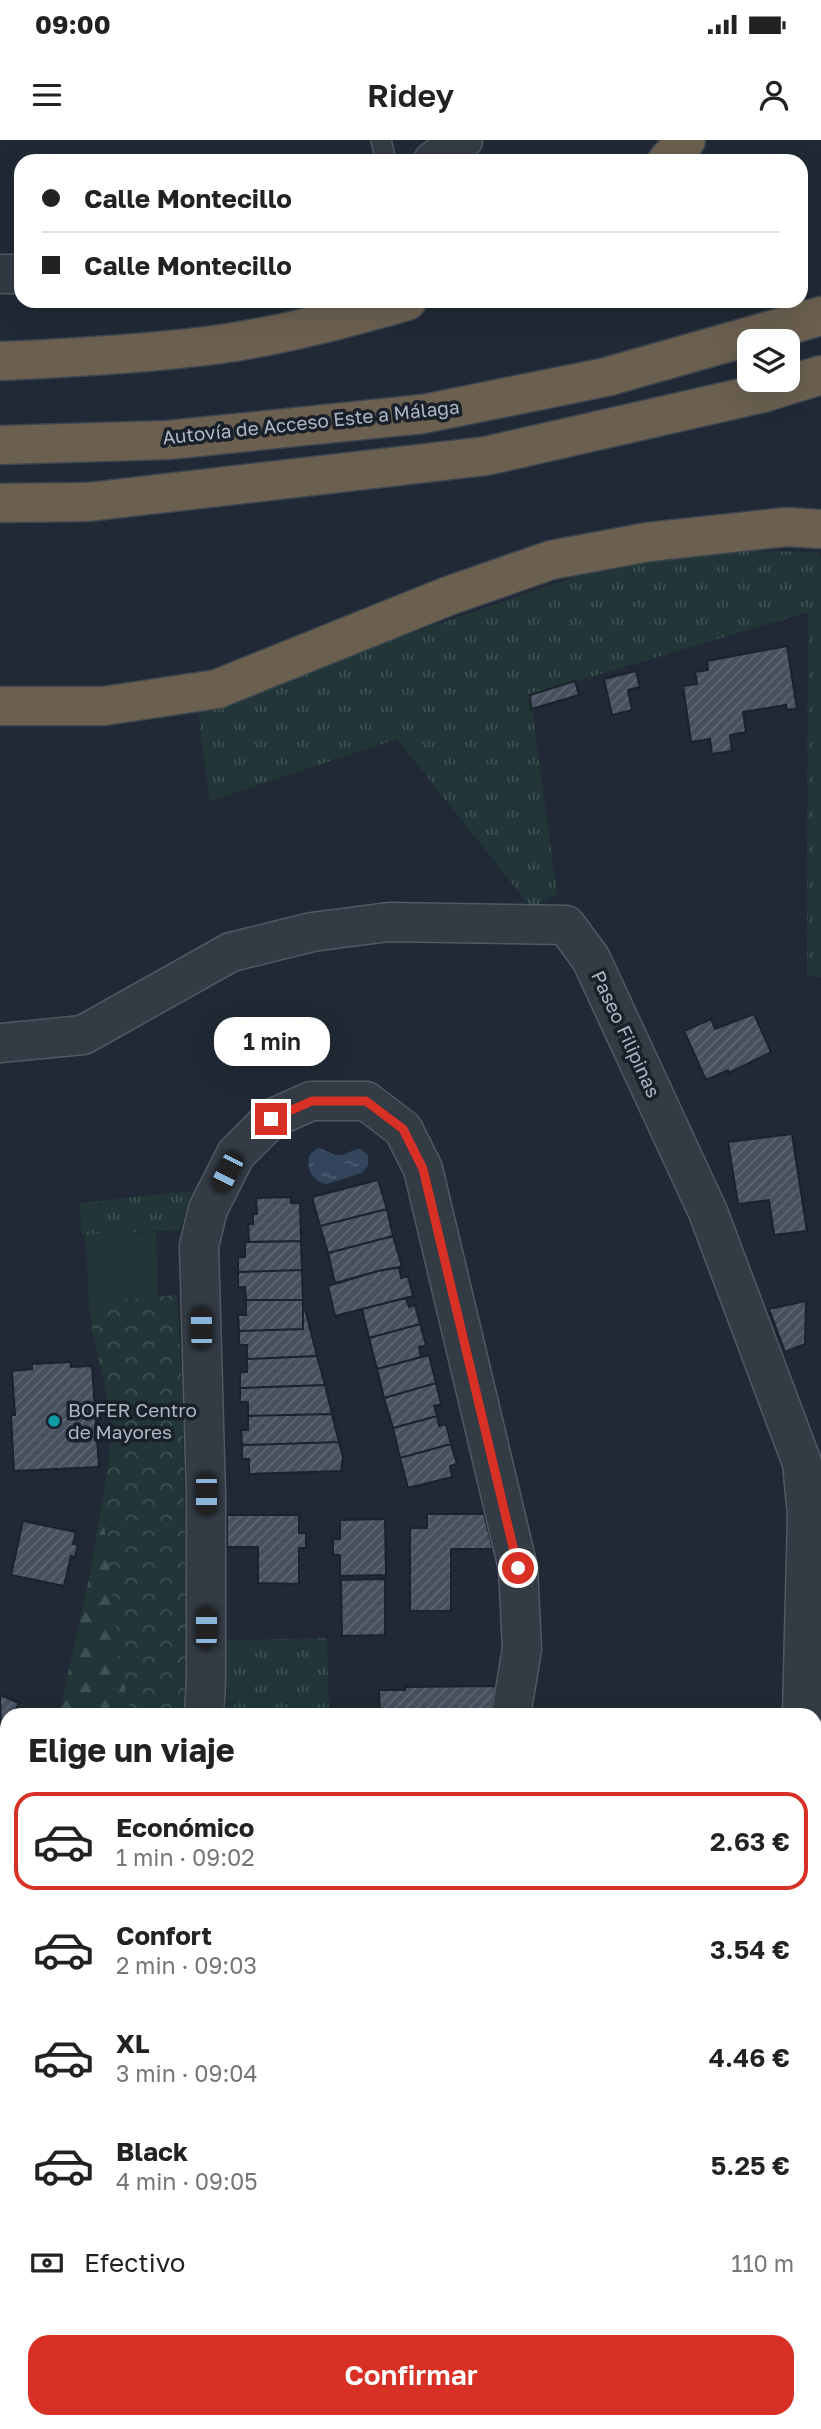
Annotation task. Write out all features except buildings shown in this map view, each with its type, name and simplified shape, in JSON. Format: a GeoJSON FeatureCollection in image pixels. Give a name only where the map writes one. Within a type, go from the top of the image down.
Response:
{"type":"FeatureCollection","features":[{"type":"Feature","properties":{"kind":"highway"},"geometry":{"type":"LineString","coordinates":[[673,154],[686,140]]}},
{"type":"Feature","properties":{"kind":"highway"},"geometry":{"type":"LineString","coordinates":[[0,361],[99,357],[216,345],[317,326],[382,308]]}},
{"type":"Feature","properties":{"kind":"highway","name":"Autovía de Acceso Este a Málaga"},"geometry":{"type":"LineString","coordinates":[[0,445],[168,440],[423,414],[606,377],[821,316]]}},
{"type":"Feature","properties":{"kind":"highway"},"geometry":{"type":"LineString","coordinates":[[0,503],[88,502],[486,456],[763,393],[821,374]]}},
{"type":"Feature","properties":{"kind":"highway"},"geometry":{"type":"LineString","coordinates":[[0,706],[104,706],[217,689],[448,596],[551,560],[648,542],[786,527],[821,529]]}},
{"type":"Feature","properties":{"kind":"street"},"geometry":{"type":"LineString","coordinates":[[442,154],[463,140]]}},
{"type":"Feature","properties":{"kind":"street","name":"Paseo Filipinas"},"geometry":{"type":"LineString","coordinates":[[0,1043],[83,1035],[231,952],[312,932],[389,922],[566,925],[591,959],[708,1212],[802,1463],[807,1515],[802,1708]]}},
{"type":"Feature","properties":{"kind":"street"},"geometry":{"type":"LineString","coordinates":[[204,1708],[206,1494],[199,1246],[208,1209],[236,1154],[271,1119],[312,1101],[366,1101],[403,1129],[423,1169],[518,1568],[522,1649],[512,1708]]}},
{"type":"Feature","properties":{"kind":"green space"},"geometry":{"type":"Polygon","coordinates":[[[738,551],[817,552],[821,557],[821,977],[807,976],[808,612],[530,695],[557,894],[541,902],[535,912],[397,739],[210,801],[198,713],[374,646],[592,571],[665,556],[738,551]]]}},
{"type":"Feature","properties":{"kind":"green space"},"geometry":{"type":"Polygon","coordinates":[[[192,1191],[180,1230],[82,1235],[79,1203],[192,1191]]]}},
{"type":"Feature","properties":{"kind":"green space"},"geometry":{"type":"Polygon","coordinates":[[[156,1232],[158,1296],[89,1301],[85,1235],[156,1232]]]}},
{"type":"Feature","properties":{"kind":"green space"},"geometry":{"type":"Polygon","coordinates":[[[177,1295],[182,1391],[188,1681],[186,1708],[130,1708],[126,1694],[102,1502],[109,1463],[111,1412],[92,1330],[89,1301],[177,1295]]]}},
{"type":"Feature","properties":{"kind":"green space"},"geometry":{"type":"Polygon","coordinates":[[[102,1502],[117,1636],[130,1708],[61,1708],[90,1574],[102,1502]]]}},
{"type":"Feature","properties":{"kind":"green space"},"geometry":{"type":"Polygon","coordinates":[[[327,1638],[329,1708],[226,1708],[227,1640],[327,1638]]]}},
{"type":"Feature","properties":{"kind":"water"},"geometry":{"type":"Polygon","coordinates":[[[318,1148],[337,1155],[361,1149],[368,1155],[368,1166],[361,1173],[327,1184],[311,1174],[308,1165],[310,1154],[318,1148]]]}},
{"type":"Feature","properties":{"kind":"place","name":"BOFER Centro de Mayores"},"geometry":{"type":"Point","coordinates":[54,1421]}},
{"type":"Feature","properties":{"kind":"route"},"geometry":{"type":"LineString","coordinates":[[271,1119],[312,1101],[366,1101],[403,1129],[423,1169],[518,1568]]}}]}
